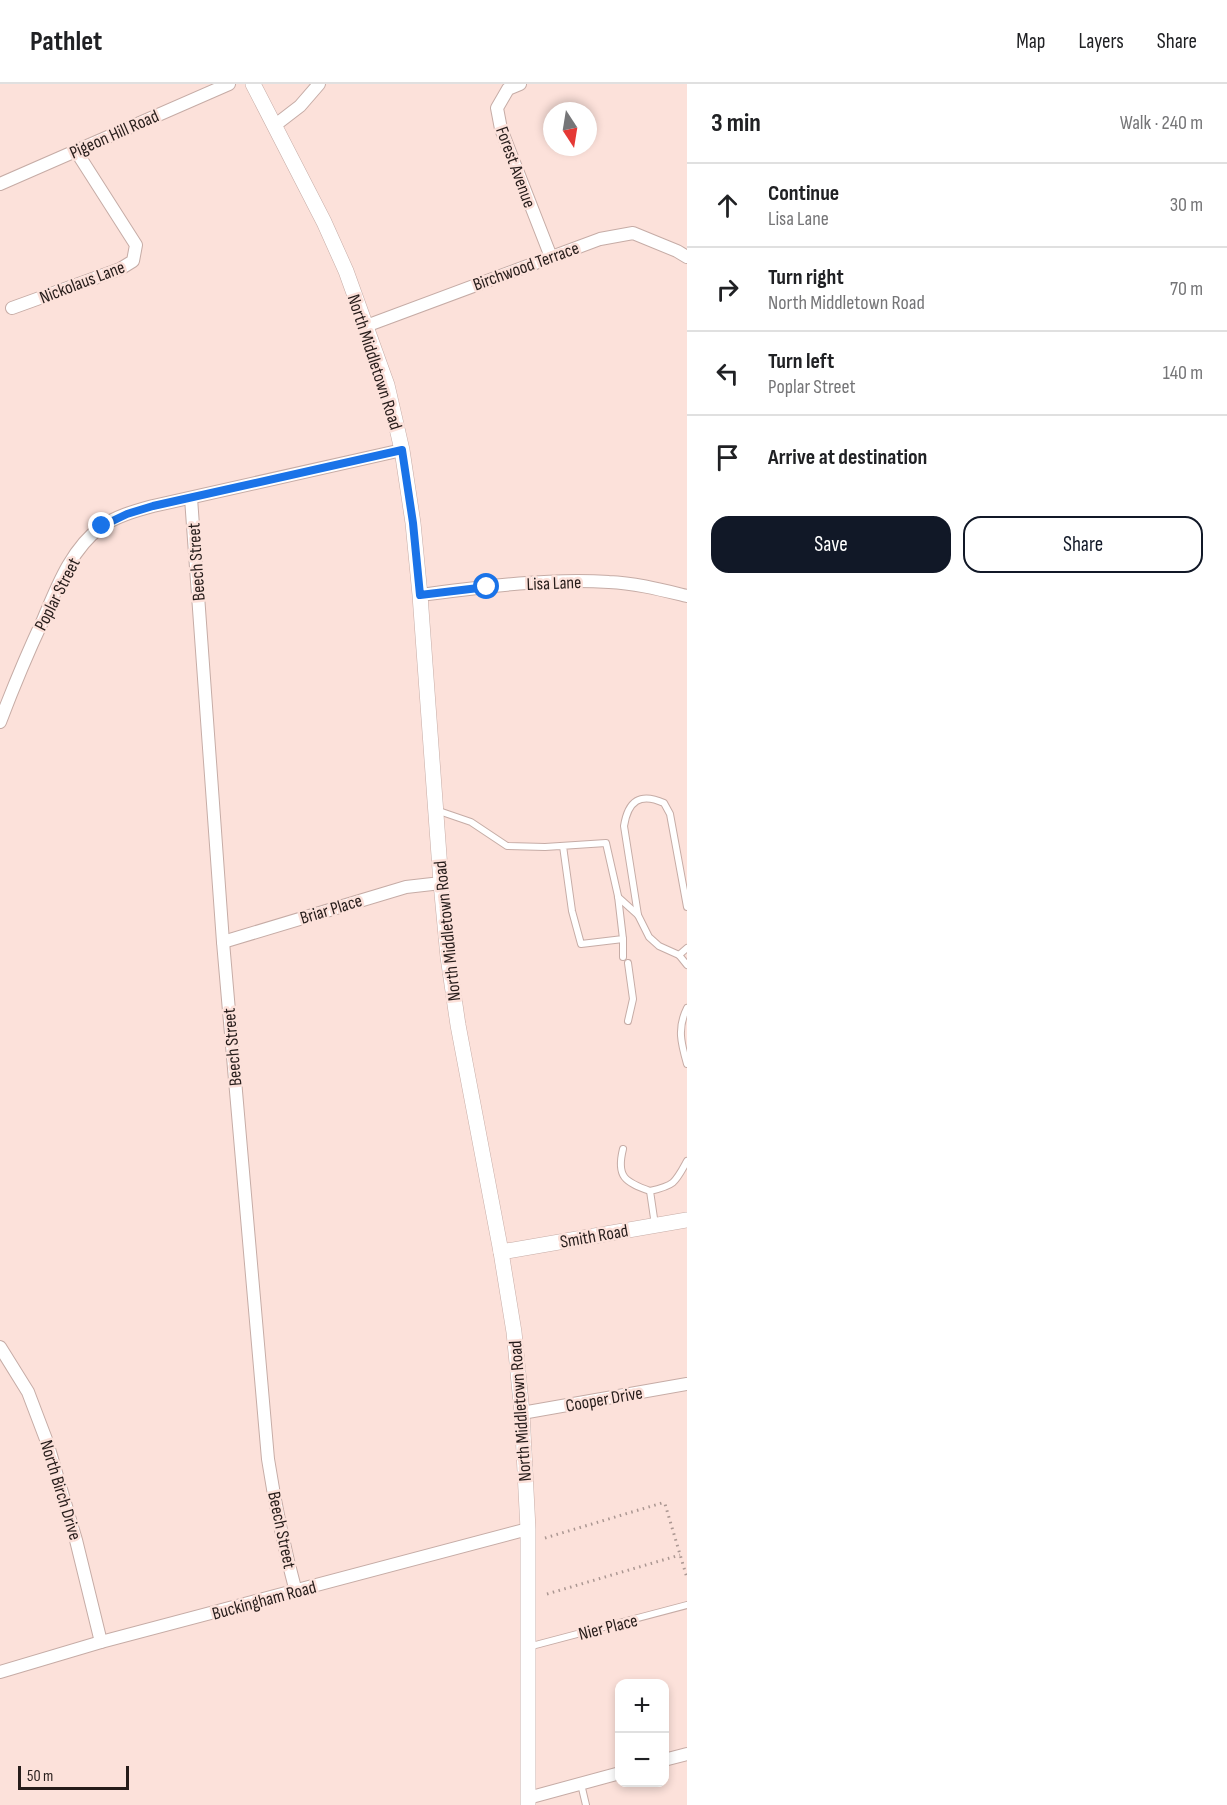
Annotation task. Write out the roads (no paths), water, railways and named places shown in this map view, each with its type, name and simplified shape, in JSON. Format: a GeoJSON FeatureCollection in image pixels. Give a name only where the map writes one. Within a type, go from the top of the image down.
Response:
{"type":"FeatureCollection","features":[{"type":"Feature","properties":{"kind":"street","name":"Pigeon Hill Road"},"geometry":{"type":"LineString","coordinates":[[0,184],[229,84]]}},
{"type":"Feature","properties":{"kind":"street","name":"North Middletown Road"},"geometry":{"type":"LineString","coordinates":[[253,84],[324,222],[346,271],[387,385],[402,450],[413,523],[420,595],[448,957],[458,1025],[514,1332],[522,1413],[528,1529],[528,1802]]}},
{"type":"Feature","properties":{"kind":"street"},"geometry":{"type":"LineString","coordinates":[[274,126],[300,106],[319,84]]}},
{"type":"Feature","properties":{"kind":"street","name":"Forest Avenue"},"geometry":{"type":"LineString","coordinates":[[520,84],[508,89],[497,108],[501,129],[550,257]]}},
{"type":"Feature","properties":{"kind":"street","name":"Nickolaus Lane"},"geometry":{"type":"LineString","coordinates":[[12,308],[120,269],[133,261],[136,244],[76,151]]}},
{"type":"Feature","properties":{"kind":"street","name":"Birchwood Terrace"},"geometry":{"type":"LineString","coordinates":[[366,326],[600,239],[633,233],[687,257]]}},
{"type":"Feature","properties":{"kind":"street","name":"Poplar Street"},"geometry":{"type":"LineString","coordinates":[[0,722],[22,665],[67,568],[83,543],[102,526],[127,514],[153,506],[402,450]]}},
{"type":"Feature","properties":{"kind":"street","name":"Beech Street"},"geometry":{"type":"LineString","coordinates":[[191,498],[223,942],[268,1459],[275,1504],[296,1592]]}},
{"type":"Feature","properties":{"kind":"street","name":"Lisa Lane"},"geometry":{"type":"LineString","coordinates":[[420,595],[569,581],[611,582],[660,589],[687,596]]}},
{"type":"Feature","properties":{"kind":"street","name":"Briar Place"},"geometry":{"type":"LineString","coordinates":[[223,942],[406,886],[441,883]]}},
{"type":"Feature","properties":{"kind":"street","name":"Smith Road"},"geometry":{"type":"LineString","coordinates":[[501,1252],[687,1220]]}},
{"type":"Feature","properties":{"kind":"street","name":"North Birch Drive"},"geometry":{"type":"LineString","coordinates":[[0,1347],[28,1392],[47,1442],[76,1540],[101,1642]]}},
{"type":"Feature","properties":{"kind":"street","name":"Cooper Drive"},"geometry":{"type":"LineString","coordinates":[[522,1413],[687,1384]]}},
{"type":"Feature","properties":{"kind":"street","name":"Buckingham Road"},"geometry":{"type":"LineString","coordinates":[[0,1672],[101,1642],[528,1529]]}},
{"type":"Feature","properties":{"kind":"street"},"geometry":{"type":"LineString","coordinates":[[669,1759],[687,1754]]}},
{"type":"Feature","properties":{"kind":"street"},"geometry":{"type":"LineString","coordinates":[[528,1802],[615,1774]]}},
{"type":"Feature","properties":{"kind":"lane"},"geometry":{"type":"LineString","coordinates":[[687,907],[670,814],[664,803],[648,798],[639,800],[626,813],[624,826],[638,915],[649,937],[659,946],[679,955],[687,965]]}},
{"type":"Feature","properties":{"kind":"lane"},"geometry":{"type":"LineString","coordinates":[[436,809],[471,822],[507,846],[545,847],[606,843],[618,896],[623,957]]}},
{"type":"Feature","properties":{"kind":"lane"},"geometry":{"type":"LineString","coordinates":[[563,846],[572,911],[580,944],[623,939]]}},
{"type":"Feature","properties":{"kind":"lane"},"geometry":{"type":"LineString","coordinates":[[618,896],[638,915]]}},
{"type":"Feature","properties":{"kind":"lane"},"geometry":{"type":"LineString","coordinates":[[679,955],[687,948]]}},
{"type":"Feature","properties":{"kind":"lane"},"geometry":{"type":"LineString","coordinates":[[628,963],[633,999],[628,1021]]}},
{"type":"Feature","properties":{"kind":"lane"},"geometry":{"type":"LineString","coordinates":[[687,1008],[681,1020],[681,1041],[687,1064]]}},
{"type":"Feature","properties":{"kind":"lane"},"geometry":{"type":"LineString","coordinates":[[623,1149],[620,1162],[621,1174],[631,1184],[650,1191],[676,1181],[687,1161]]}},
{"type":"Feature","properties":{"kind":"lane"},"geometry":{"type":"LineString","coordinates":[[650,1191],[655,1226]]}},
{"type":"Feature","properties":{"kind":"lane","name":"Nier Place"},"geometry":{"type":"LineString","coordinates":[[528,1647],[687,1605]]}},
{"type":"Feature","properties":{"kind":"lane"},"geometry":{"type":"LineString","coordinates":[[581,1784],[586,1805]]}}]}
